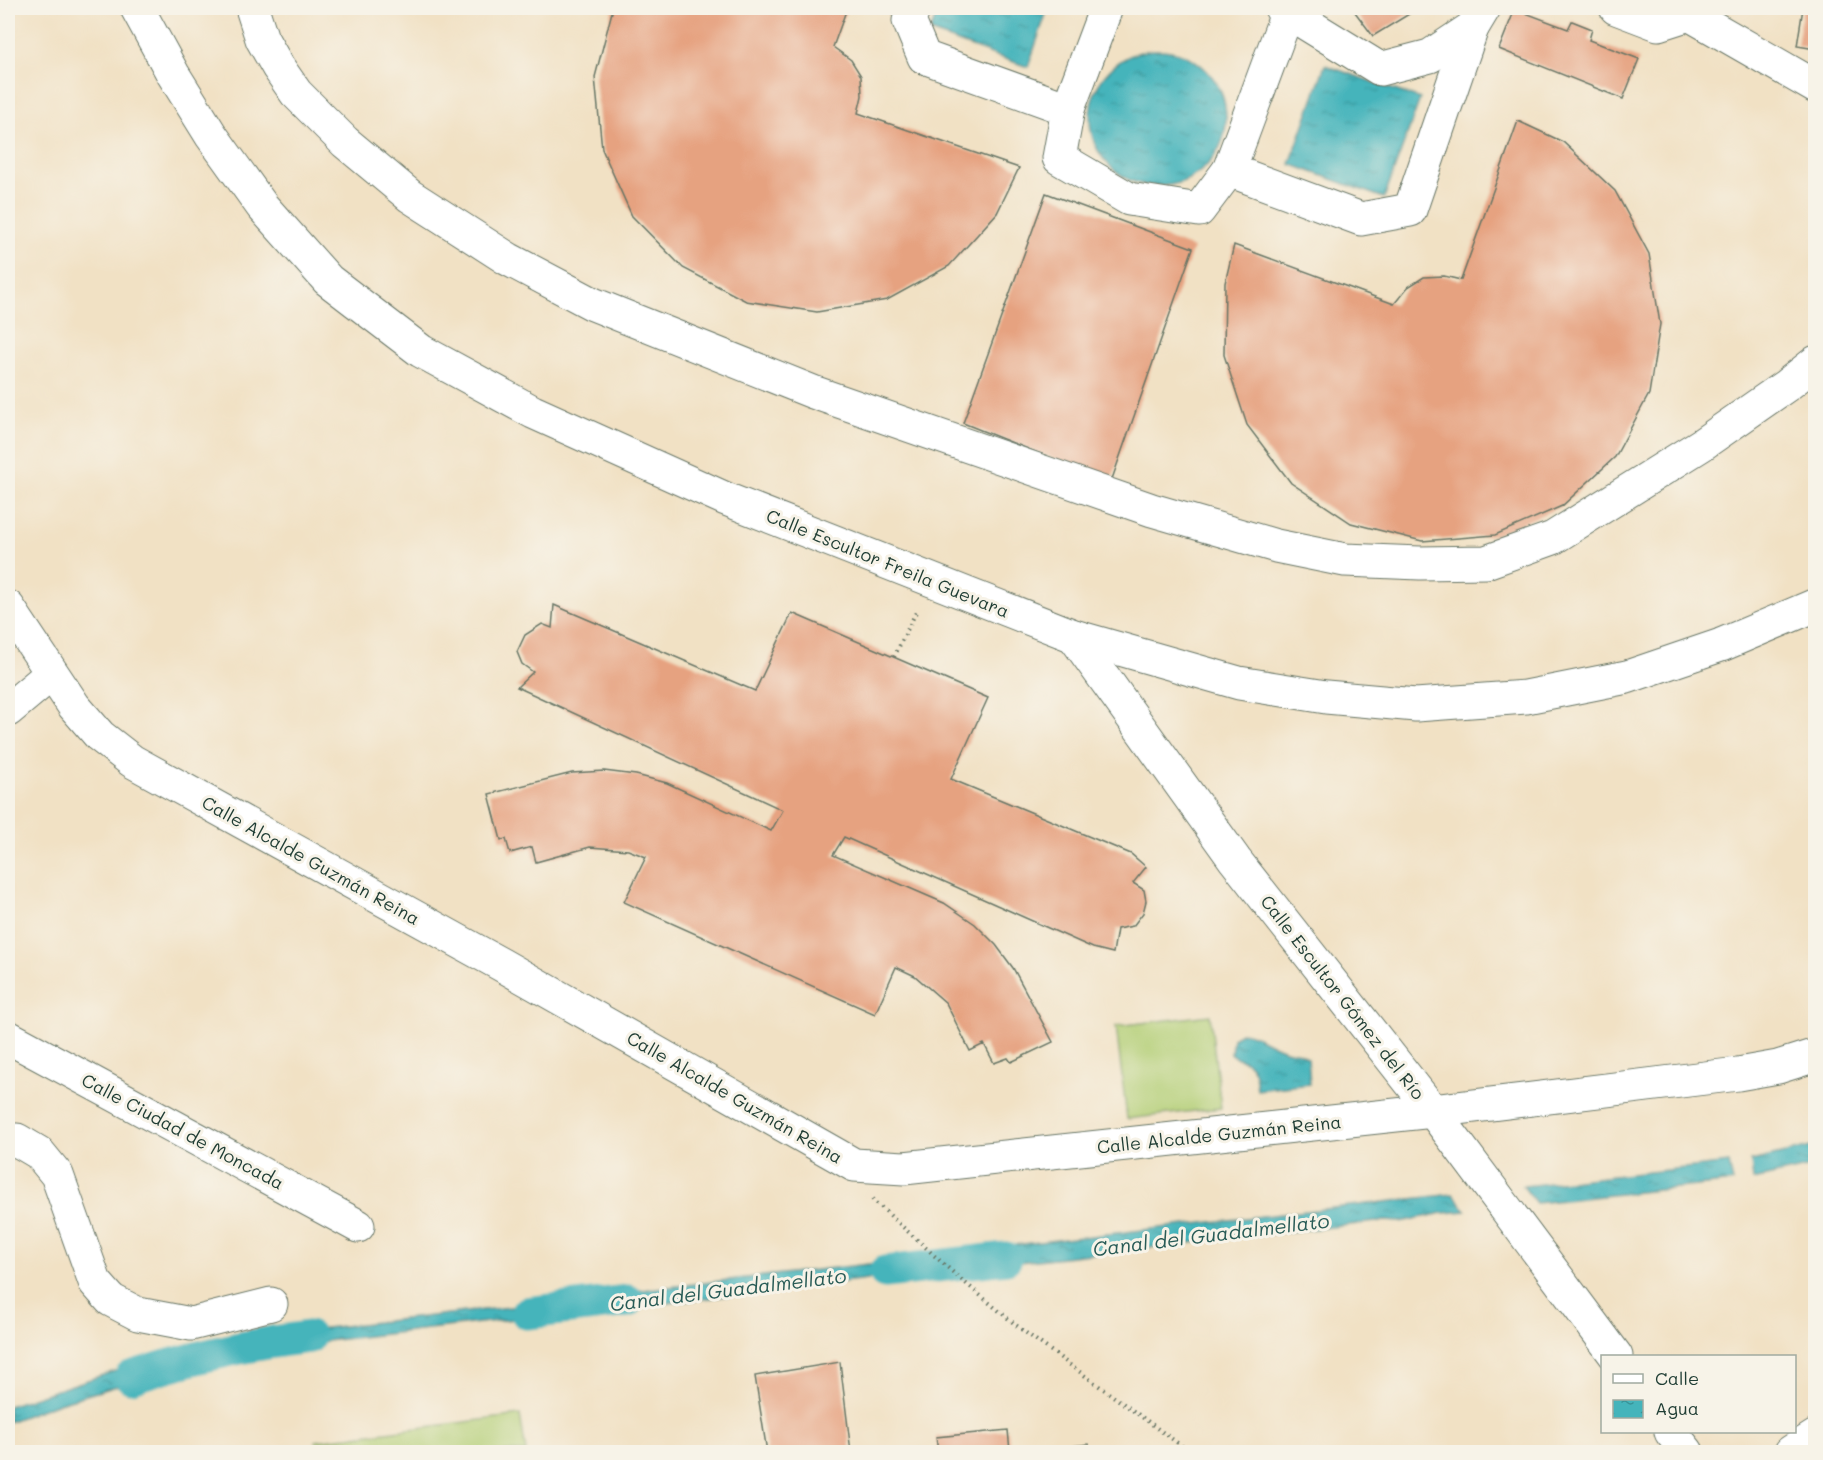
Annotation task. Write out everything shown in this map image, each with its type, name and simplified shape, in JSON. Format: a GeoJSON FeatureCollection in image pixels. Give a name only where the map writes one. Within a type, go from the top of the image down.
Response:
{"type":"FeatureCollection","features":[{"type":"Feature","properties":{"kind":"street","name":"Calle Escultor Freila Guevara"},"geometry":{"type":"LineString","coordinates":[[137,8],[192,105],[262,206],[328,280],[421,351],[533,412],[726,499],[1074,636],[1239,683],[1326,698],[1416,705],[1526,697],[1627,677],[1721,645],[1815,605]]}},
{"type":"Feature","properties":{"kind":"street"},"geometry":{"type":"LineString","coordinates":[[252,8],[262,39],[296,93],[345,142],[411,196],[508,259],[593,304],[813,392],[1152,510],[1276,546],[1344,560],[1420,564],[1486,562],[1553,538],[1701,445],[1787,385],[1815,362]]}},
{"type":"Feature","properties":{"kind":"street"},"geometry":{"type":"LineString","coordinates":[[914,8],[909,21],[924,57],[1068,109]]}},
{"type":"Feature","properties":{"kind":"street"},"geometry":{"type":"LineString","coordinates":[[1106,8],[1068,109],[1059,158],[1129,199],[1198,210],[1229,170],[1285,9],[1380,69],[1430,56],[1478,18]]}},
{"type":"Feature","properties":{"kind":"street"},"geometry":{"type":"LineString","coordinates":[[1616,8],[1658,24],[1690,11],[1815,87]]}},
{"type":"Feature","properties":{"kind":"street"},"geometry":{"type":"LineString","coordinates":[[1229,170],[1361,219],[1410,210],[1478,18]]}},
{"type":"Feature","properties":{"kind":"street","name":"Calle Alcalde Guzmán Reina"},"geometry":{"type":"LineString","coordinates":[[8,607],[51,674],[75,706],[100,736],[132,761],[492,959],[854,1165],[904,1168],[1433,1110],[1738,1074],[1778,1067],[1815,1055]]}},
{"type":"Feature","properties":{"kind":"street","name":"Calle Escultor Gómez del Río"},"geometry":{"type":"LineString","coordinates":[[1074,636],[1235,860],[1433,1110],[1615,1355]]}},
{"type":"Feature","properties":{"kind":"street"},"geometry":{"type":"LineString","coordinates":[[8,710],[51,674]]}},
{"type":"Feature","properties":{"kind":"street","name":"Calle Ciudad de Moncada"},"geometry":{"type":"LineString","coordinates":[[8,1037],[358,1226]]}},
{"type":"Feature","properties":{"kind":"street"},"geometry":{"type":"LineString","coordinates":[[8,1141],[17,1140],[39,1153],[57,1175],[95,1282],[111,1300],[138,1314],[191,1324],[271,1304]]}},
{"type":"Feature","properties":{"kind":"street"},"geometry":{"type":"LineString","coordinates":[[1673,1433],[1687,1452]]}},
{"type":"Feature","properties":{"kind":"street"},"geometry":{"type":"LineString","coordinates":[[1791,1452],[1815,1436]]}},
{"type":"Feature","properties":{"kind":"path"},"geometry":{"type":"LineString","coordinates":[[894,657],[932,580]]}},
{"type":"Feature","properties":{"kind":"path"},"geometry":{"type":"LineString","coordinates":[[854,1165],[868,1195],[957,1276],[1022,1330],[1190,1452]]}},
{"type":"Feature","properties":{"kind":"green space"},"geometry":{"type":"Polygon","coordinates":[[[1210,1015],[1221,1108],[1127,1119],[1116,1026],[1210,1015]]]}},
{"type":"Feature","properties":{"kind":"green space"},"geometry":{"type":"Polygon","coordinates":[[[520,1415],[526,1452],[317,1452],[316,1441],[520,1415]]]}},
{"type":"Feature","properties":{"kind":"water"},"geometry":{"type":"Polygon","coordinates":[[[939,8],[1048,8],[1028,67],[930,32],[939,8]]]}},
{"type":"Feature","properties":{"kind":"water"},"geometry":{"type":"Polygon","coordinates":[[[1158,50],[1184,55],[1196,61],[1206,70],[1215,80],[1221,92],[1226,118],[1221,144],[1215,156],[1206,166],[1196,175],[1184,181],[1158,186],[1132,181],[1120,175],[1110,166],[1101,156],[1095,144],[1090,118],[1095,92],[1101,80],[1110,70],[1120,61],[1132,55],[1158,50]]]}},
{"type":"Feature","properties":{"kind":"water"},"geometry":{"type":"Polygon","coordinates":[[[1325,65],[1420,99],[1384,198],[1290,164],[1325,65]]]}},
{"type":"Feature","properties":{"kind":"water"},"geometry":{"type":"Polygon","coordinates":[[[1243,1032],[1306,1056],[1310,1084],[1257,1090],[1251,1065],[1231,1053],[1233,1038],[1243,1032]]]}},
{"type":"Feature","properties":{"kind":"water"},"geometry":{"type":"Polygon","coordinates":[[[1815,1146],[1815,1166],[1753,1180],[1751,1161],[1815,1146]]]}},
{"type":"Feature","properties":{"kind":"water"},"geometry":{"type":"Polygon","coordinates":[[[1729,1163],[1733,1182],[1536,1203],[1523,1186],[1729,1163]]]}},
{"type":"Feature","properties":{"kind":"water"},"geometry":{"type":"Polygon","coordinates":[[[1453,1194],[1466,1211],[1443,1213],[1400,1222],[1385,1221],[966,1268],[946,1253],[1453,1194]]]}},
{"type":"Feature","properties":{"kind":"water"},"geometry":{"type":"Polygon","coordinates":[[[920,1258],[935,1271],[584,1313],[583,1297],[920,1258]]]}},
{"type":"Feature","properties":{"kind":"water"},"geometry":{"type":"Polygon","coordinates":[[[571,1300],[573,1312],[267,1348],[265,1335],[571,1300]]]}},
{"type":"Feature","properties":{"kind":"water"},"geometry":{"type":"Polygon","coordinates":[[[253,1336],[255,1351],[190,1365],[185,1350],[253,1336]]]}},
{"type":"Feature","properties":{"kind":"water"},"geometry":{"type":"Polygon","coordinates":[[[170,1353],[175,1369],[59,1403],[8,1422],[8,1406],[170,1353]]]}},
{"type":"Feature","properties":{"kind":"building"},"geometry":{"type":"Polygon","coordinates":[[[613,8],[847,8],[833,47],[851,60],[861,76],[862,96],[858,113],[1019,168],[997,213],[949,266],[887,300],[817,312],[746,301],[683,268],[632,216],[602,149],[595,77],[613,8]]]}},
{"type":"Feature","properties":{"kind":"building"},"geometry":{"type":"Polygon","coordinates":[[[1352,8],[1419,8],[1373,36],[1352,8]]]}},
{"type":"Feature","properties":{"kind":"building"},"geometry":{"type":"Polygon","coordinates":[[[1803,8],[1816,8],[1816,49],[1797,46],[1803,8]]]}},
{"type":"Feature","properties":{"kind":"building"},"geometry":{"type":"Polygon","coordinates":[[[1515,9],[1568,29],[1572,21],[1592,29],[1589,40],[1639,59],[1623,99],[1499,49],[1515,9]]]}},
{"type":"Feature","properties":{"kind":"building"},"geometry":{"type":"Polygon","coordinates":[[[1518,121],[1563,142],[1615,191],[1649,254],[1660,324],[1649,394],[1615,457],[1562,506],[1495,535],[1422,541],[1351,523],[1291,483],[1247,425],[1224,355],[1225,283],[1234,245],[1394,304],[1408,287],[1424,277],[1444,276],[1461,280],[1518,121]]]}},
{"type":"Feature","properties":{"kind":"building"},"geometry":{"type":"Polygon","coordinates":[[[1046,193],[1193,248],[1111,482],[963,423],[1046,193]]]}},
{"type":"Feature","properties":{"kind":"building"},"geometry":{"type":"Polygon","coordinates":[[[554,605],[755,691],[792,613],[988,698],[951,779],[1131,854],[1146,867],[1133,883],[1144,890],[1146,901],[1143,913],[1133,926],[1117,929],[1113,953],[1093,948],[844,837],[833,855],[944,903],[975,924],[996,945],[1013,968],[1053,1042],[1011,1062],[1008,1058],[994,1063],[984,1044],[970,1051],[946,1003],[915,976],[896,967],[875,1014],[624,902],[646,857],[628,850],[590,847],[536,862],[532,847],[510,853],[506,839],[501,840],[489,794],[572,773],[604,771],[636,775],[667,783],[771,831],[783,810],[517,687],[533,672],[522,664],[517,652],[525,635],[542,624],[552,628],[554,605]]]}},
{"type":"Feature","properties":{"kind":"building"},"geometry":{"type":"Polygon","coordinates":[[[840,1362],[851,1452],[767,1452],[755,1376],[840,1362]]]}},
{"type":"Feature","properties":{"kind":"building"},"geometry":{"type":"Polygon","coordinates":[[[1008,1430],[1010,1451],[1014,1452],[938,1452],[936,1437],[1008,1430]]]}},
{"type":"Feature","properties":{"kind":"building"},"geometry":{"type":"Polygon","coordinates":[[[1089,1444],[1090,1452],[1033,1452],[1033,1450],[1089,1444]]]}},
{"type":"Feature","properties":{"kind":"waterway","name":"Canal del Guadalmellato"},"geometry":{"type":"LineString","coordinates":[[885,1272],[1006,1258]]}},
{"type":"Feature","properties":{"kind":"waterway","name":"Canal del Guadalmellato"},"geometry":{"type":"LineString","coordinates":[[527,1313],[628,1301]]}},
{"type":"Feature","properties":{"kind":"waterway","name":"Canal del Guadalmellato"},"geometry":{"type":"LineString","coordinates":[[131,1377],[219,1352],[309,1337]]}}]}
